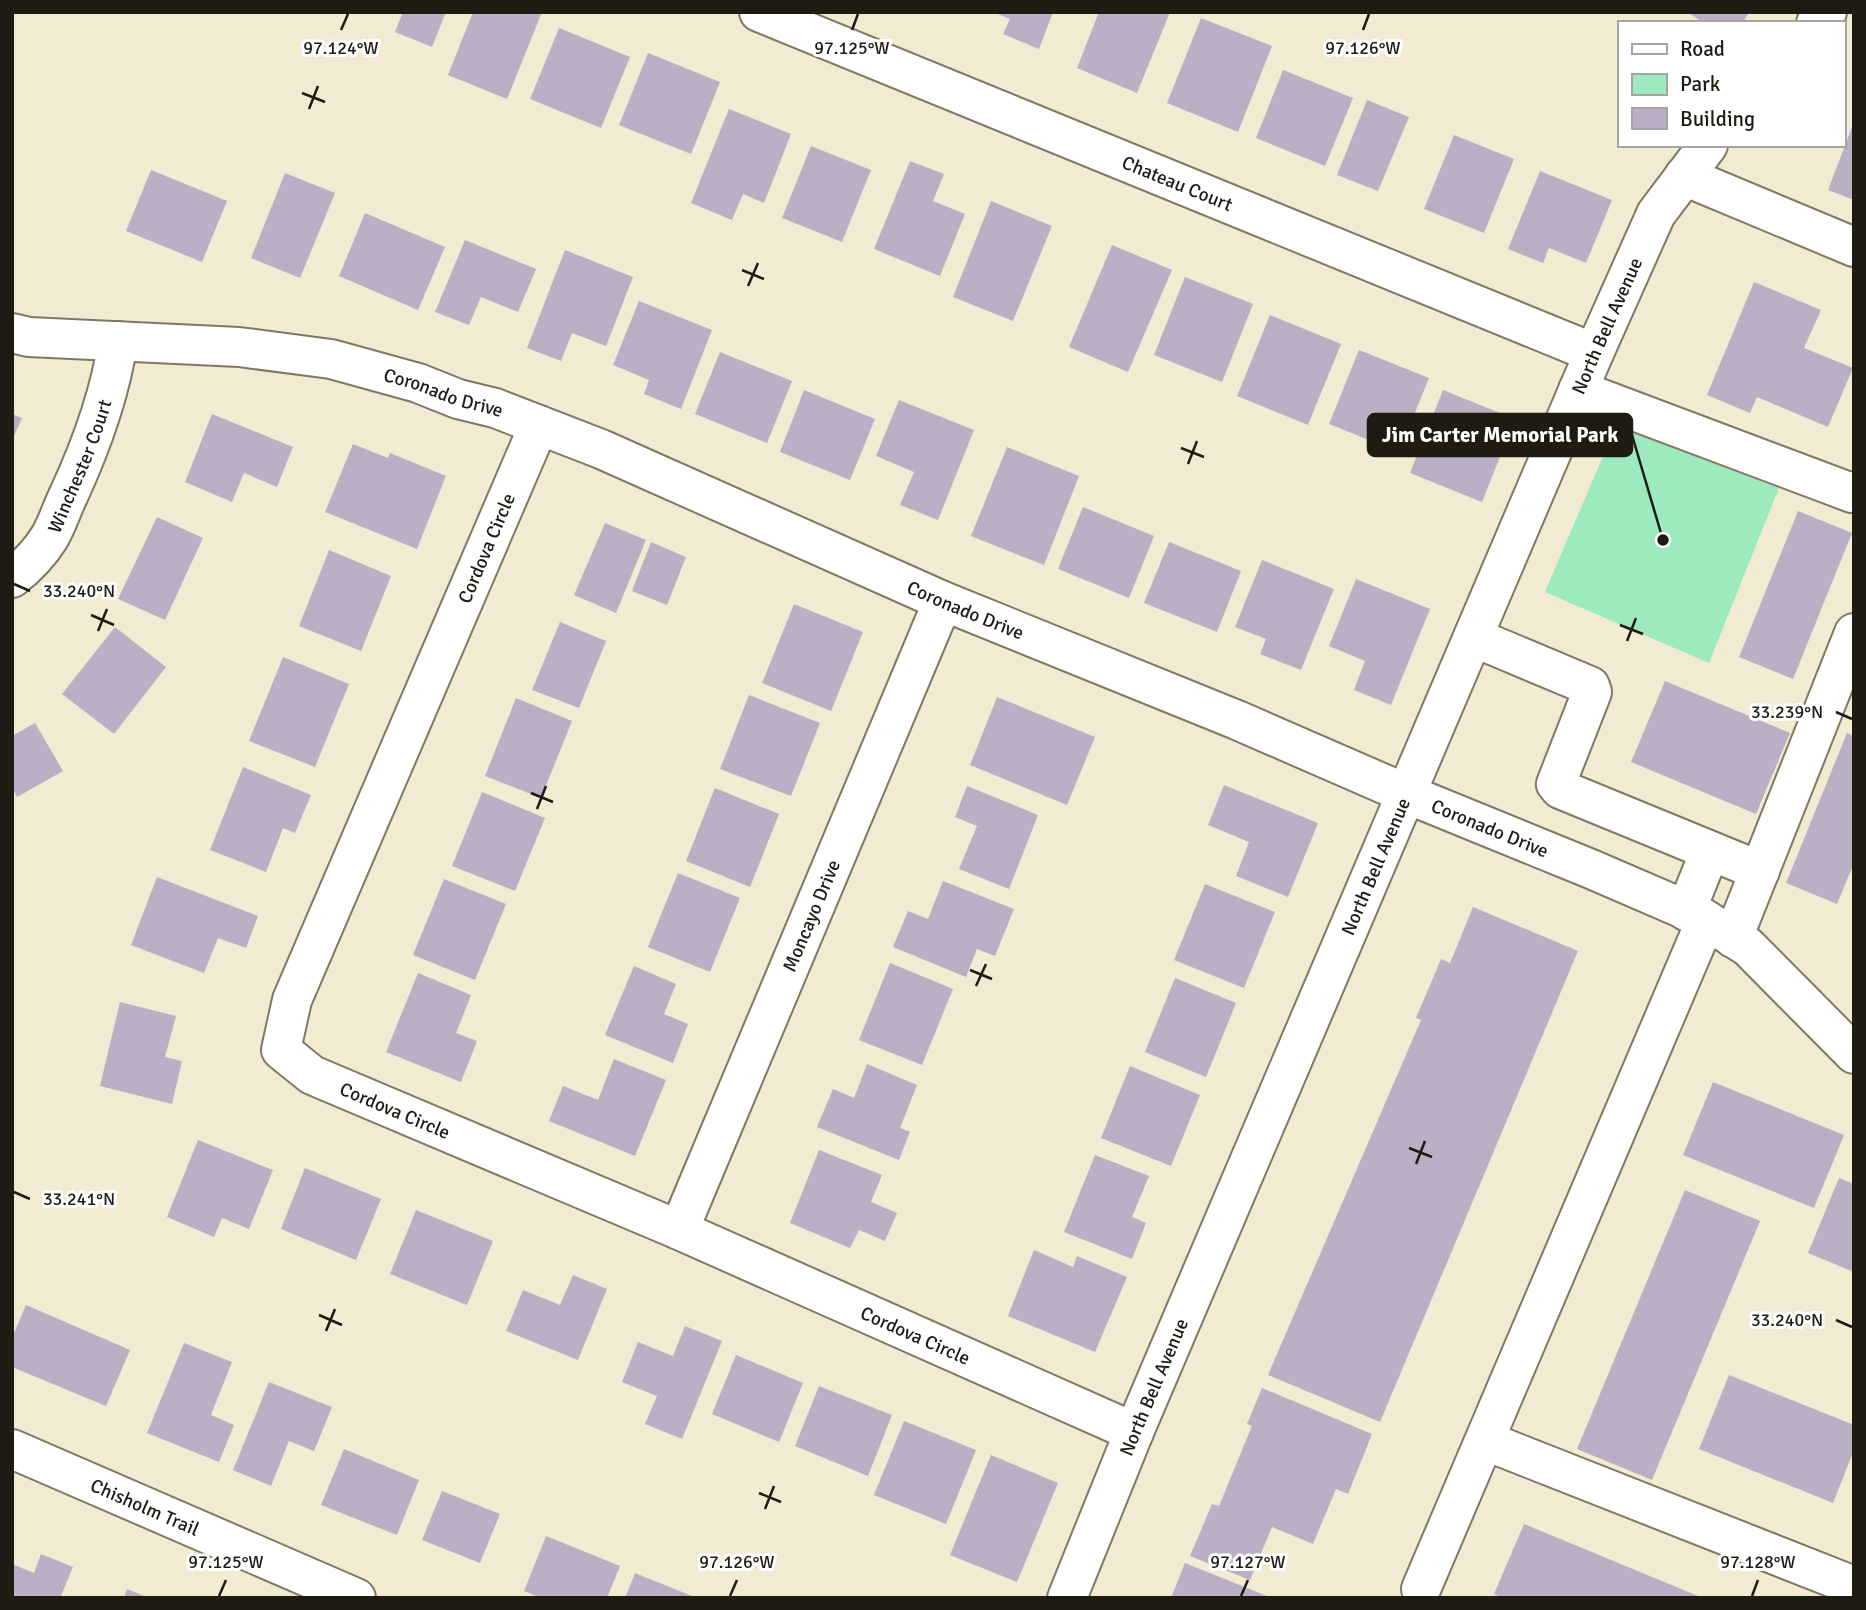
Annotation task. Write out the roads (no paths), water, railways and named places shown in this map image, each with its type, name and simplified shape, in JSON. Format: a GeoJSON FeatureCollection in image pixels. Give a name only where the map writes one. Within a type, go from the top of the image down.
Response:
{"type":"FeatureCollection","features":[{"type":"Feature","properties":{"kind":"street","name":"Chateau Court"},"geometry":{"type":"LineString","coordinates":[[759,12],[1594,353]]}},
{"type":"Feature","properties":{"kind":"street","name":"North Bell Avenue"},"geometry":{"type":"LineString","coordinates":[[1067,1598],[1134,1432],[1594,353],[1656,214],[1706,147]]}},
{"type":"Feature","properties":{"kind":"street"},"geometry":{"type":"LineString","coordinates":[[1684,176],[1854,247]]}},
{"type":"Feature","properties":{"kind":"street","name":"Coronado Drive"},"geometry":{"type":"LineString","coordinates":[[12,333],[29,338],[239,347],[331,359],[495,408],[601,449],[943,601],[1237,720],[1406,794],[1591,869],[1708,923],[1748,947],[1854,1054]]}},
{"type":"Feature","properties":{"kind":"street","name":"Winchester Court"},"geometry":{"type":"LineString","coordinates":[[12,578],[28,565],[49,538],[94,440],[100,412],[113,381],[118,341]]}},
{"type":"Feature","properties":{"kind":"street"},"geometry":{"type":"LineString","coordinates":[[1578,390],[1852,494],[1854,491]]}},
{"type":"Feature","properties":{"kind":"street","name":"Cordova Circle"},"geometry":{"type":"LineString","coordinates":[[539,425],[292,1000],[281,1050],[312,1075],[679,1230],[1134,1432]]}},
{"type":"Feature","properties":{"kind":"street","name":"Moncayo Drive"},"geometry":{"type":"LineString","coordinates":[[679,1230],[943,601]]}},
{"type":"Feature","properties":{"kind":"street"},"geometry":{"type":"LineString","coordinates":[[1708,923],[1760,871],[1854,633]]}},
{"type":"Feature","properties":{"kind":"street"},"geometry":{"type":"LineString","coordinates":[[1473,638],[1590,686],[1592,692],[1556,784],[1560,789],[1760,871]]}},
{"type":"Feature","properties":{"kind":"street"},"geometry":{"type":"LineString","coordinates":[[1591,869],[1615,812]]}},
{"type":"Feature","properties":{"kind":"street"},"geometry":{"type":"LineString","coordinates":[[1421,1589],[1708,923],[1710,851]]}},
{"type":"Feature","properties":{"kind":"street"},"geometry":{"type":"LineString","coordinates":[[1486,1441],[1854,1586]]}},
{"type":"Feature","properties":{"kind":"street","name":"Chisholm Trail"},"geometry":{"type":"LineString","coordinates":[[12,1449],[356,1598]]}},
{"type":"Feature","properties":{"kind":"place","name":"Jim Carter Memorial Park"},"geometry":{"type":"Point","coordinates":[1663,540]}}]}
